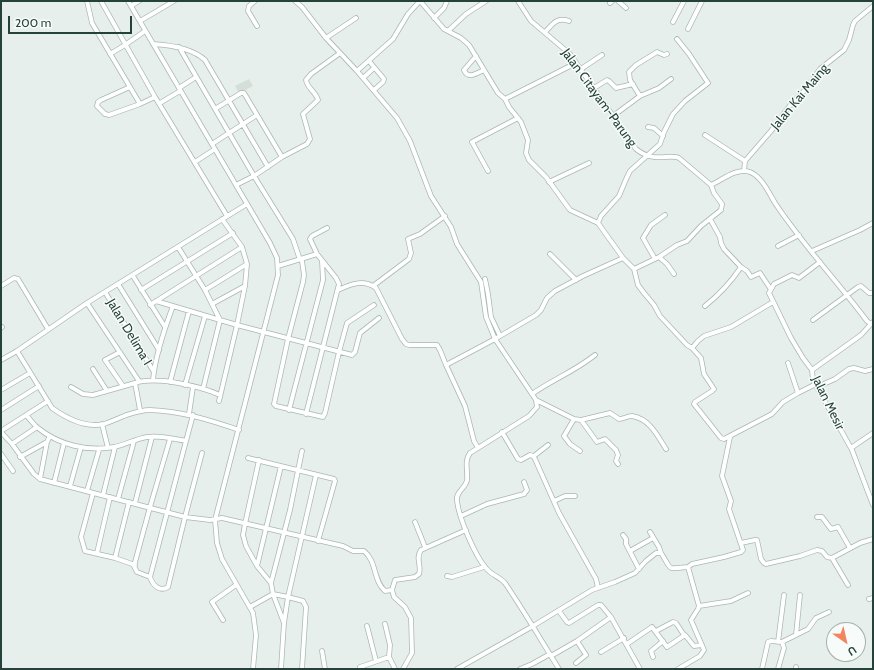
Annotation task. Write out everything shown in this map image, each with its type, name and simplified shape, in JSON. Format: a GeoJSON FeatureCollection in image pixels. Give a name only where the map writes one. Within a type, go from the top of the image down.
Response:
{"type":"FeatureCollection","features":[{"type":"Feature","properties":{"kind":"street"},"geometry":{"type":"LineString","coordinates":[[87,1],[92,23],[140,104]]}},
{"type":"Feature","properties":{"kind":"street"},"geometry":{"type":"LineString","coordinates":[[101,1],[155,97],[227,216]]}},
{"type":"Feature","properties":{"kind":"street"},"geometry":{"type":"LineString","coordinates":[[128,1],[274,251],[278,266],[278,276],[215,520],[219,551],[236,585],[253,613],[256,630],[253,669]]}},
{"type":"Feature","properties":{"kind":"street"},"geometry":{"type":"LineString","coordinates":[[130,6],[139,1]]}},
{"type":"Feature","properties":{"kind":"street"},"geometry":{"type":"LineString","coordinates":[[140,21],[174,1]]}},
{"type":"Feature","properties":{"kind":"street"},"geometry":{"type":"LineString","coordinates":[[255,1],[249,6],[248,11],[257,26]]}},
{"type":"Feature","properties":{"kind":"street"},"geometry":{"type":"LineString","coordinates":[[295,1],[302,7],[326,38],[374,90],[397,118],[410,141],[429,192],[445,216],[453,231],[457,244],[481,282],[486,318],[495,339],[536,400],[537,407],[532,413],[470,453],[466,461],[466,483],[457,497],[457,504],[466,530],[484,567],[504,582],[534,626],[559,669]]}},
{"type":"Feature","properties":{"kind":"street"},"geometry":{"type":"LineString","coordinates":[[357,71],[393,39],[408,14],[420,1],[444,29],[464,40],[476,56],[498,93],[505,99],[509,107],[518,118],[528,140],[526,151],[528,157],[570,210],[598,223],[623,258],[634,269],[638,285],[665,322],[701,358],[704,374],[714,389],[694,404],[721,438],[724,439],[730,437],[772,414],[783,402],[798,393],[835,378],[849,369],[854,368],[866,371],[873,369]]}},
{"type":"Feature","properties":{"kind":"street"},"geometry":{"type":"LineString","coordinates":[[434,18],[444,8],[447,1]]}},
{"type":"Feature","properties":{"kind":"street"},"geometry":{"type":"LineString","coordinates":[[448,31],[466,14],[486,1]]}},
{"type":"Feature","properties":{"kind":"street","name":"Jalan Citayam-Parung"},"geometry":{"type":"LineString","coordinates":[[518,1],[528,18],[567,51],[636,149],[646,156],[657,158],[676,156],[711,185]]}},
{"type":"Feature","properties":{"kind":"street"},"geometry":{"type":"LineString","coordinates":[[618,1],[626,8]]}},
{"type":"Feature","properties":{"kind":"street"},"geometry":{"type":"LineString","coordinates":[[673,22],[684,1]]}},
{"type":"Feature","properties":{"kind":"street"},"geometry":{"type":"LineString","coordinates":[[688,29],[702,1]]}},
{"type":"Feature","properties":{"kind":"street","name":"Jalan Kai Maing"},"geometry":{"type":"LineString","coordinates":[[745,162],[792,103],[807,88],[820,69],[844,50],[855,21],[873,6]]}},
{"type":"Feature","properties":{"kind":"street"},"geometry":{"type":"LineString","coordinates":[[326,38],[356,18]]}},
{"type":"Feature","properties":{"kind":"street"},"geometry":{"type":"LineString","coordinates":[[545,32],[560,19],[569,21]]}},
{"type":"Feature","properties":{"kind":"street"},"geometry":{"type":"LineString","coordinates":[[110,54],[126,45],[145,31]]}},
{"type":"Feature","properties":{"kind":"street"},"geometry":{"type":"LineString","coordinates":[[598,223],[601,216],[619,196],[626,177],[630,171],[658,147],[670,118],[678,108],[708,83],[677,38]]}},
{"type":"Feature","properties":{"kind":"street"},"geometry":{"type":"LineString","coordinates":[[153,44],[179,47],[202,57],[205,60],[268,167]]}},
{"type":"Feature","properties":{"kind":"street"},"geometry":{"type":"LineString","coordinates":[[179,47],[254,176],[293,239],[302,261],[304,279],[288,339],[274,404],[277,407],[321,418],[324,416],[347,323],[374,305]]}},
{"type":"Feature","properties":{"kind":"street"},"geometry":{"type":"LineString","coordinates":[[640,96],[629,77],[629,72],[636,64],[656,52],[664,55],[667,54]]}},
{"type":"Feature","properties":{"kind":"street"},"geometry":{"type":"LineString","coordinates":[[236,185],[254,176],[282,157],[309,142],[310,139],[303,114],[318,100],[308,86],[306,81],[307,78],[340,53]]}},
{"type":"Feature","properties":{"kind":"street"},"geometry":{"type":"LineString","coordinates":[[581,69],[602,55]]}},
{"type":"Feature","properties":{"kind":"street"},"geometry":{"type":"LineString","coordinates":[[476,56],[464,70],[465,73],[471,76],[484,70]]}},
{"type":"Feature","properties":{"kind":"street"},"geometry":{"type":"LineString","coordinates":[[368,61],[384,80],[374,90]]}},
{"type":"Feature","properties":{"kind":"street"},"geometry":{"type":"LineString","coordinates":[[505,99],[576,63]]}},
{"type":"Feature","properties":{"kind":"street"},"geometry":{"type":"LineString","coordinates":[[363,78],[374,68]]}},
{"type":"Feature","properties":{"kind":"street"},"geometry":{"type":"LineString","coordinates":[[160,103],[196,77]]}},
{"type":"Feature","properties":{"kind":"street"},"geometry":{"type":"LineString","coordinates":[[613,116],[640,96],[659,88],[671,79]]}},
{"type":"Feature","properties":{"kind":"street"},"geometry":{"type":"LineString","coordinates":[[594,88],[606,80],[616,88],[633,84]]}},
{"type":"Feature","properties":{"kind":"street"},"geometry":{"type":"LineString","coordinates":[[130,87],[101,100],[97,106],[105,114],[108,114],[140,104],[155,97]]}},
{"type":"Feature","properties":{"kind":"street"},"geometry":{"type":"LineString","coordinates":[[215,109],[241,93],[244,93],[282,157]]}},
{"type":"Feature","properties":{"kind":"street"},"geometry":{"type":"LineString","coordinates":[[212,144],[257,115]]}},
{"type":"Feature","properties":{"kind":"street"},"geometry":{"type":"LineString","coordinates":[[488,171],[472,142],[518,118]]}},
{"type":"Feature","properties":{"kind":"street"},"geometry":{"type":"LineString","coordinates":[[648,127],[654,128],[663,136]]}},
{"type":"Feature","properties":{"kind":"street"},"geometry":{"type":"LineString","coordinates":[[705,135],[745,162],[744,171]]}},
{"type":"Feature","properties":{"kind":"street"},"geometry":{"type":"LineString","coordinates":[[195,162],[215,149]]}},
{"type":"Feature","properties":{"kind":"street"},"geometry":{"type":"LineString","coordinates":[[549,182],[590,163]]}},
{"type":"Feature","properties":{"kind":"street"},"geometry":{"type":"LineString","coordinates":[[634,269],[688,240],[701,226],[719,212],[722,206],[711,185],[729,175],[744,171],[751,172],[763,183],[783,215],[848,295],[867,322],[872,323]]}},
{"type":"Feature","properties":{"kind":"street"},"geometry":{"type":"LineString","coordinates":[[1,360],[17,351],[87,303],[133,276],[247,204]]}},
{"type":"Feature","properties":{"kind":"street"},"geometry":{"type":"LineString","coordinates":[[665,215],[651,225],[643,238],[657,258],[667,264],[674,274]]}},
{"type":"Feature","properties":{"kind":"street"},"geometry":{"type":"LineString","coordinates":[[373,286],[409,259],[411,253],[408,238],[420,234],[445,216]]}},
{"type":"Feature","properties":{"kind":"street"},"geometry":{"type":"LineString","coordinates":[[219,401],[237,326],[245,286],[247,264],[242,247],[222,219]]}},
{"type":"Feature","properties":{"kind":"street"},"geometry":{"type":"LineString","coordinates":[[710,219],[720,237],[724,249],[741,267],[747,271],[751,277],[760,273],[770,288]]}},
{"type":"Feature","properties":{"kind":"street"},"geometry":{"type":"LineString","coordinates":[[812,251],[873,223]]}},
{"type":"Feature","properties":{"kind":"street"},"geometry":{"type":"LineString","coordinates":[[306,414],[338,290],[338,281],[317,254],[310,237],[328,228]]}},
{"type":"Feature","properties":{"kind":"street"},"geometry":{"type":"LineString","coordinates":[[141,290],[232,233]]}},
{"type":"Feature","properties":{"kind":"street"},"geometry":{"type":"LineString","coordinates":[[778,246],[799,235]]}},
{"type":"Feature","properties":{"kind":"street"},"geometry":{"type":"LineString","coordinates":[[178,247],[205,290],[220,320],[203,389]]}},
{"type":"Feature","properties":{"kind":"street"},"geometry":{"type":"LineString","coordinates":[[150,305],[242,247]]}},
{"type":"Feature","properties":{"kind":"street"},"geometry":{"type":"LineString","coordinates":[[278,266],[317,254]]}},
{"type":"Feature","properties":{"kind":"street"},"geometry":{"type":"LineString","coordinates":[[550,254],[576,280]]}},
{"type":"Feature","properties":{"kind":"street"},"geometry":{"type":"LineString","coordinates":[[446,366],[536,315],[549,296],[576,280],[623,258]]}},
{"type":"Feature","properties":{"kind":"street"},"geometry":{"type":"LineString","coordinates":[[289,410],[323,280],[322,260]]}},
{"type":"Feature","properties":{"kind":"street"},"geometry":{"type":"LineString","coordinates":[[812,370],[799,351],[769,295],[770,288],[774,284],[792,275],[799,278],[820,262]]}},
{"type":"Feature","properties":{"kind":"street"},"geometry":{"type":"LineString","coordinates":[[205,290],[247,264]]}},
{"type":"Feature","properties":{"kind":"street"},"geometry":{"type":"LineString","coordinates":[[705,306],[722,292],[741,267]]}},
{"type":"Feature","properties":{"kind":"street"},"geometry":{"type":"LineString","coordinates":[[133,276],[150,305],[166,327]]}},
{"type":"Feature","properties":{"kind":"street"},"geometry":{"type":"LineString","coordinates":[[1,286],[14,278],[18,279],[48,329]]}},
{"type":"Feature","properties":{"kind":"street"},"geometry":{"type":"LineString","coordinates":[[485,279],[491,317],[500,336]]}},
{"type":"Feature","properties":{"kind":"street"},"geometry":{"type":"LineString","coordinates":[[338,290],[357,283],[373,286],[376,288],[406,344],[437,345],[465,406],[474,441],[478,448]]}},
{"type":"Feature","properties":{"kind":"street"},"geometry":{"type":"LineString","coordinates":[[118,284],[159,350]]}},
{"type":"Feature","properties":{"kind":"street"},"geometry":{"type":"LineString","coordinates":[[212,304],[245,286]]}},
{"type":"Feature","properties":{"kind":"street"},"geometry":{"type":"LineString","coordinates":[[812,320],[860,286],[869,293],[873,293]]}},
{"type":"Feature","properties":{"kind":"street","name":"Jalan Delima I"},"geometry":{"type":"LineString","coordinates":[[105,292],[154,372]]}},
{"type":"Feature","properties":{"kind":"street"},"geometry":{"type":"LineString","coordinates":[[156,301],[237,326],[322,348],[354,354],[360,333],[379,318]]}},
{"type":"Feature","properties":{"kind":"street"},"geometry":{"type":"LineString","coordinates":[[692,348],[698,341],[707,335],[731,327],[773,302]]}},
{"type":"Feature","properties":{"kind":"street"},"geometry":{"type":"LineString","coordinates":[[87,303],[120,352],[137,382],[140,410]]}},
{"type":"Feature","properties":{"kind":"street"},"geometry":{"type":"LineString","coordinates":[[153,380],[159,350],[172,306]]}},
{"type":"Feature","properties":{"kind":"street"},"geometry":{"type":"LineString","coordinates":[[170,382],[189,311]]}},
{"type":"Feature","properties":{"kind":"street"},"geometry":{"type":"LineString","coordinates":[[185,385],[205,316]]}},
{"type":"Feature","properties":{"kind":"street","name":"Jalan Mesir"},"geometry":{"type":"LineString","coordinates":[[872,323],[861,335],[812,370],[814,380],[851,448],[873,505]]}},
{"type":"Feature","properties":{"kind":"street"},"geometry":{"type":"LineString","coordinates":[[17,351],[52,408],[69,418],[86,424],[102,424],[140,410],[151,410],[191,415],[239,430]]}},
{"type":"Feature","properties":{"kind":"street"},"geometry":{"type":"LineString","coordinates":[[120,352],[105,360],[123,386]]}},
{"type":"Feature","properties":{"kind":"street"},"geometry":{"type":"LineString","coordinates":[[532,394],[553,380],[577,369],[595,355]]}},
{"type":"Feature","properties":{"kind":"street"},"geometry":{"type":"LineString","coordinates":[[788,363],[798,393]]}},
{"type":"Feature","properties":{"kind":"street"},"geometry":{"type":"LineString","coordinates":[[93,369],[107,391]]}},
{"type":"Feature","properties":{"kind":"street"},"geometry":{"type":"LineString","coordinates":[[1,390],[30,373]]}},
{"type":"Feature","properties":{"kind":"street"},"geometry":{"type":"LineString","coordinates":[[71,387],[83,394],[89,395],[137,382],[153,380],[203,389],[220,395]]}},
{"type":"Feature","properties":{"kind":"street"},"geometry":{"type":"LineString","coordinates":[[1,410],[39,386]]}},
{"type":"Feature","properties":{"kind":"street"},"geometry":{"type":"LineString","coordinates":[[194,387],[186,441],[150,578],[152,584],[159,589],[168,588],[184,516],[202,453]]}},
{"type":"Feature","properties":{"kind":"street"},"geometry":{"type":"LineString","coordinates":[[536,400],[574,419],[581,420],[610,413],[619,419],[627,416],[634,417],[650,424],[666,449]]}},
{"type":"Feature","properties":{"kind":"street"},"geometry":{"type":"LineString","coordinates":[[48,401],[1,431],[12,444],[20,457],[40,479],[184,516],[215,520],[222,518],[265,529],[302,535],[318,541],[343,546],[353,551],[364,551],[367,553],[374,565],[382,588],[385,591],[392,590]]}},
{"type":"Feature","properties":{"kind":"street"},"geometry":{"type":"LineString","coordinates":[[26,415],[37,427],[64,443],[99,450],[115,447],[134,440],[152,437],[186,441]]}},
{"type":"Feature","properties":{"kind":"street"},"geometry":{"type":"LineString","coordinates":[[574,419],[564,436],[570,444],[580,451]]}},
{"type":"Feature","properties":{"kind":"street"},"geometry":{"type":"LineString","coordinates":[[581,420],[597,442],[605,439],[616,450],[618,455],[616,460],[618,464]]}},
{"type":"Feature","properties":{"kind":"street"},"geometry":{"type":"LineString","coordinates":[[102,424],[108,448]]}},
{"type":"Feature","properties":{"kind":"street"},"geometry":{"type":"LineString","coordinates":[[12,444],[37,427]]}},
{"type":"Feature","properties":{"kind":"street"},"geometry":{"type":"LineString","coordinates":[[502,432],[518,459],[521,460],[530,455],[534,456],[548,445]]}},
{"type":"Feature","properties":{"kind":"street"},"geometry":{"type":"LineString","coordinates":[[851,448],[873,434]]}},
{"type":"Feature","properties":{"kind":"street"},"geometry":{"type":"LineString","coordinates":[[40,479],[47,442],[50,436]]}},
{"type":"Feature","properties":{"kind":"street"},"geometry":{"type":"LineString","coordinates":[[135,503],[152,437]]}},
{"type":"Feature","properties":{"kind":"street"},"geometry":{"type":"LineString","coordinates":[[650,532],[669,567],[672,569],[688,567],[692,564],[741,552],[743,549],[729,509],[731,501],[722,476],[730,437]]}},
{"type":"Feature","properties":{"kind":"street"},"geometry":{"type":"LineString","coordinates":[[150,578],[135,570],[135,564],[170,439]]}},
{"type":"Feature","properties":{"kind":"street"},"geometry":{"type":"LineString","coordinates":[[118,499],[134,440]]}},
{"type":"Feature","properties":{"kind":"street"},"geometry":{"type":"LineString","coordinates":[[20,457],[47,442]]}},
{"type":"Feature","properties":{"kind":"street"},"geometry":{"type":"LineString","coordinates":[[54,483],[64,443]]}},
{"type":"Feature","properties":{"kind":"street"},"geometry":{"type":"LineString","coordinates":[[70,486],[81,447]]}},
{"type":"Feature","properties":{"kind":"street"},"geometry":{"type":"LineString","coordinates":[[103,495],[115,447]]}},
{"type":"Feature","properties":{"kind":"street"},"geometry":{"type":"LineString","coordinates":[[87,491],[99,450]]}},
{"type":"Feature","properties":{"kind":"street"},"geometry":{"type":"LineString","coordinates":[[284,623],[273,594],[271,583],[299,470],[302,452]]}},
{"type":"Feature","properties":{"kind":"street"},"geometry":{"type":"LineString","coordinates":[[1,454],[13,471]]}},
{"type":"Feature","properties":{"kind":"street"},"geometry":{"type":"LineString","coordinates":[[534,456],[573,539],[596,579],[598,588]]}},
{"type":"Feature","properties":{"kind":"street"},"geometry":{"type":"LineString","coordinates":[[248,458],[333,478],[335,481],[318,541]]}},
{"type":"Feature","properties":{"kind":"street"},"geometry":{"type":"LineString","coordinates":[[259,460],[243,535],[257,566],[271,583]]}},
{"type":"Feature","properties":{"kind":"street"},"geometry":{"type":"LineString","coordinates":[[257,566],[281,466]]}},
{"type":"Feature","properties":{"kind":"street"},"geometry":{"type":"LineString","coordinates":[[281,669],[284,623],[288,597],[316,475]]}},
{"type":"Feature","properties":{"kind":"street"},"geometry":{"type":"LineString","coordinates":[[461,516],[491,502],[524,494],[527,490],[524,482]]}},
{"type":"Feature","properties":{"kind":"street"},"geometry":{"type":"LineString","coordinates":[[93,493],[82,537],[85,551],[135,564]]}},
{"type":"Feature","properties":{"kind":"street"},"geometry":{"type":"LineString","coordinates":[[554,501],[565,496],[575,496]]}},
{"type":"Feature","properties":{"kind":"street"},"geometry":{"type":"LineString","coordinates":[[97,553],[110,497]]}},
{"type":"Feature","properties":{"kind":"street"},"geometry":{"type":"LineString","coordinates":[[115,558],[128,502]]}},
{"type":"Feature","properties":{"kind":"street"},"geometry":{"type":"LineString","coordinates":[[817,518],[820,516],[822,517],[830,529],[838,527],[850,548]]}},
{"type":"Feature","properties":{"kind":"street"},"geometry":{"type":"LineString","coordinates":[[415,522],[425,547]]}},
{"type":"Feature","properties":{"kind":"street"},"geometry":{"type":"LineString","coordinates":[[403,669],[412,653],[411,618],[405,607],[394,597],[392,590],[395,580],[415,577],[421,572],[418,554],[425,547],[466,530]]}},
{"type":"Feature","properties":{"kind":"street"},"geometry":{"type":"LineString","coordinates":[[623,535],[639,569]]}},
{"type":"Feature","properties":{"kind":"street"},"geometry":{"type":"LineString","coordinates":[[630,552],[653,538]]}},
{"type":"Feature","properties":{"kind":"street"},"geometry":{"type":"LineString","coordinates":[[832,558],[850,548],[873,539]]}},
{"type":"Feature","properties":{"kind":"street"},"geometry":{"type":"LineString","coordinates":[[741,543],[757,540],[761,559],[766,564],[800,556],[817,550],[822,551],[827,557],[832,558],[848,585]]}},
{"type":"Feature","properties":{"kind":"street"},"geometry":{"type":"LineString","coordinates":[[457,669],[534,626],[588,592],[635,573],[646,560],[656,553],[661,553]]}},
{"type":"Feature","properties":{"kind":"street"},"geometry":{"type":"LineString","coordinates":[[447,576],[458,576],[484,567]]}},
{"type":"Feature","properties":{"kind":"street"},"geometry":{"type":"LineString","coordinates":[[678,669],[700,656],[704,650],[691,620],[699,606],[688,567]]}},
{"type":"Feature","properties":{"kind":"street"},"geometry":{"type":"LineString","coordinates":[[222,620],[212,602],[236,585]]}},
{"type":"Feature","properties":{"kind":"street"},"geometry":{"type":"LineString","coordinates":[[699,606],[731,600],[748,593]]}},
{"type":"Feature","properties":{"kind":"street"},"geometry":{"type":"LineString","coordinates":[[250,607],[273,594],[302,601],[306,607],[302,669]]}},
{"type":"Feature","properties":{"kind":"street"},"geometry":{"type":"LineString","coordinates":[[778,669],[784,648],[780,642],[784,595]]}},
{"type":"Feature","properties":{"kind":"street"},"geometry":{"type":"LineString","coordinates":[[796,635],[800,595]]}},
{"type":"Feature","properties":{"kind":"street"},"geometry":{"type":"LineString","coordinates":[[558,611],[569,623],[598,605],[601,605],[611,617],[624,638],[640,669]]}},
{"type":"Feature","properties":{"kind":"street"},"geometry":{"type":"LineString","coordinates":[[762,669],[768,643],[770,641],[780,642],[796,635],[808,629],[816,618],[829,612]]}},
{"type":"Feature","properties":{"kind":"street"},"geometry":{"type":"LineString","coordinates":[[520,669],[577,641],[611,617]]}},
{"type":"Feature","properties":{"kind":"street"},"geometry":{"type":"LineString","coordinates":[[656,631],[673,622],[676,623],[684,635],[687,636],[695,646],[702,645]]}},
{"type":"Feature","properties":{"kind":"street"},"geometry":{"type":"LineString","coordinates":[[385,624],[390,645],[389,657],[396,669]]}},
{"type":"Feature","properties":{"kind":"street"},"geometry":{"type":"LineString","coordinates":[[367,626],[376,661]]}},
{"type":"Feature","properties":{"kind":"street"},"geometry":{"type":"LineString","coordinates":[[627,644],[652,627],[666,646],[684,635]]}},
{"type":"Feature","properties":{"kind":"street"},"geometry":{"type":"LineString","coordinates":[[601,652],[624,638]]}},
{"type":"Feature","properties":{"kind":"street"},"geometry":{"type":"LineString","coordinates":[[576,663],[586,655],[577,641]]}},
{"type":"Feature","properties":{"kind":"street"},"geometry":{"type":"LineString","coordinates":[[653,657],[651,651],[663,641]]}},
{"type":"Feature","properties":{"kind":"street"},"geometry":{"type":"LineString","coordinates":[[322,651],[325,669]]}},
{"type":"Feature","properties":{"kind":"street"},"geometry":{"type":"LineString","coordinates":[[360,666],[389,657]]}},
{"type":"Feature","properties":{"kind":"shaded area"},"geometry":{"type":"Polygon","coordinates":[[[249,79],[253,86],[239,93],[235,86],[249,79]]]}}]}
